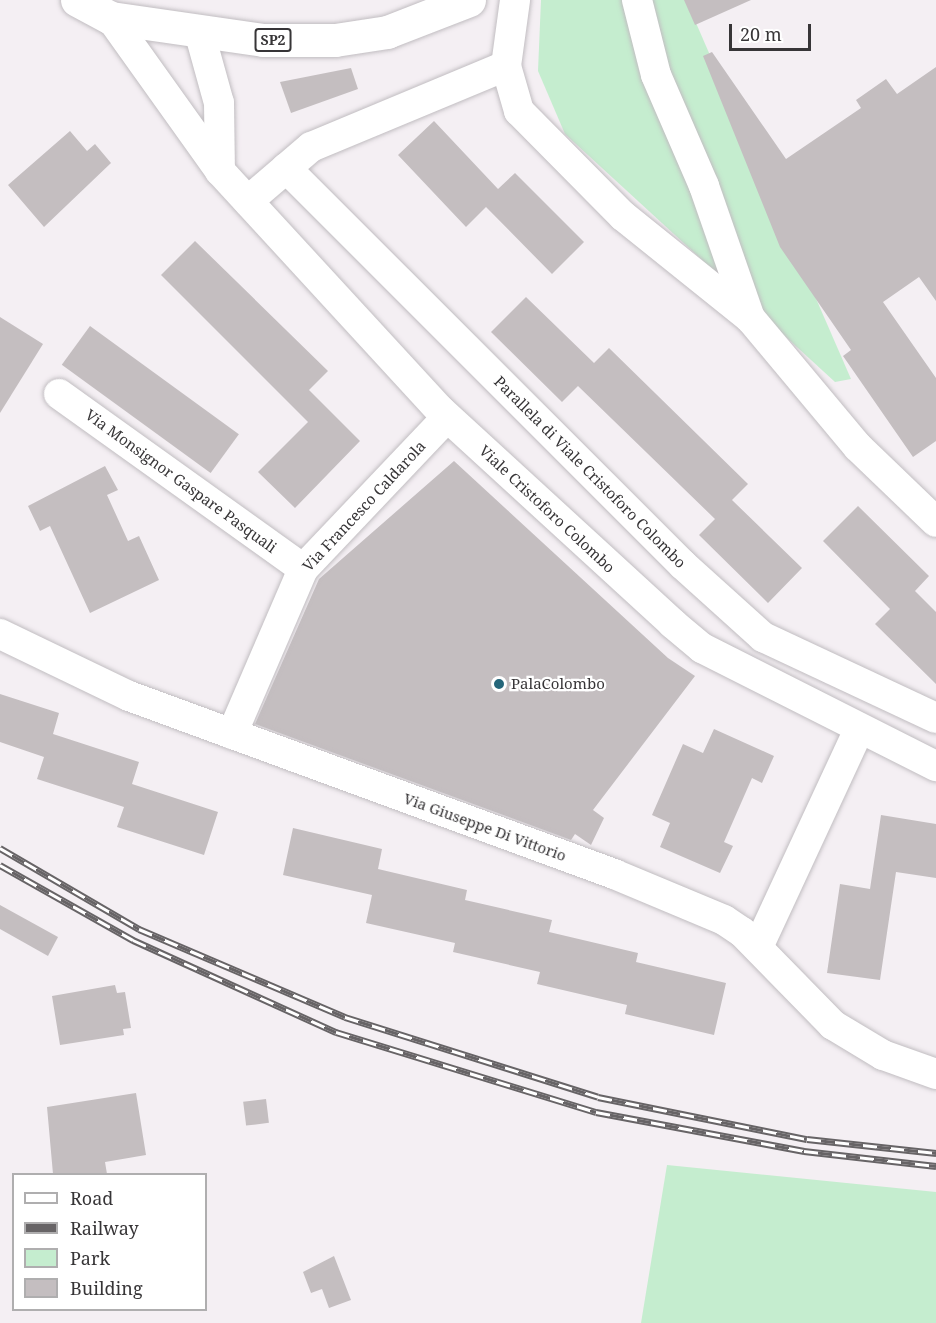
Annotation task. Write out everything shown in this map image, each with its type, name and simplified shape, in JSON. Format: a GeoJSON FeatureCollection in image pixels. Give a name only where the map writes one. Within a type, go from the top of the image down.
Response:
{"type":"FeatureCollection","features":[{"type":"Feature","properties":{"kind":"main road","name":"SP2"},"geometry":{"type":"LineString","coordinates":[[77,0],[111,18],[263,40],[335,40],[387,32],[469,0]]}},
{"type":"Feature","properties":{"kind":"street"},"geometry":{"type":"LineString","coordinates":[[514,0],[506,66],[519,111],[582,178],[750,318],[858,447],[936,522]]}},
{"type":"Feature","properties":{"kind":"street"},"geometry":{"type":"LineString","coordinates":[[637,0],[656,75],[704,186],[750,318]]}},
{"type":"Feature","properties":{"kind":"street","name":"Viale Cristoforo Colombo"},"geometry":{"type":"LineString","coordinates":[[111,18],[220,171],[447,417],[702,648],[936,766]]}},
{"type":"Feature","properties":{"kind":"street"},"geometry":{"type":"LineString","coordinates":[[199,31],[219,103],[220,171]]}},
{"type":"Feature","properties":{"kind":"street"},"geometry":{"type":"LineString","coordinates":[[248,201],[311,147],[506,66]]}},
{"type":"Feature","properties":{"kind":"street","name":"Parallela di Viale Cristoforo Colombo"},"geometry":{"type":"LineString","coordinates":[[286,168],[682,565],[763,637],[936,718]]}},
{"type":"Feature","properties":{"kind":"street","name":"Via Monsignor Gaspare Pasquali"},"geometry":{"type":"LineString","coordinates":[[59,394],[303,569]]}},
{"type":"Feature","properties":{"kind":"street","name":"Via Francesco Caldarola"},"geometry":{"type":"LineString","coordinates":[[232,734],[303,569],[447,417]]}},
{"type":"Feature","properties":{"kind":"street","name":"Via Giuseppe Di Vittorio"},"geometry":{"type":"LineString","coordinates":[[0,634],[129,696],[635,883],[724,920],[758,947],[833,1025],[883,1055],[936,1074]]}},
{"type":"Feature","properties":{"kind":"street"},"geometry":{"type":"LineString","coordinates":[[758,947],[859,729]]}},
{"type":"Feature","properties":{"kind":"green space"},"geometry":{"type":"Polygon","coordinates":[[[541,0],[686,0],[851,379],[835,382],[565,134],[538,71],[541,0]]]}},
{"type":"Feature","properties":{"kind":"green space"},"geometry":{"type":"Polygon","coordinates":[[[667,1165],[936,1192],[936,1323],[641,1323],[667,1165]]]}},
{"type":"Feature","properties":{"kind":"building"},"geometry":{"type":"Polygon","coordinates":[[[684,0],[751,0],[695,25],[684,0]]]}},
{"type":"Feature","properties":{"kind":"building"},"geometry":{"type":"Polygon","coordinates":[[[712,52],[786,159],[861,108],[856,100],[886,79],[897,94],[936,67],[936,301],[919,277],[883,302],[936,378],[936,441],[913,457],[843,356],[851,350],[780,247],[703,56],[712,52]]]}},
{"type":"Feature","properties":{"kind":"building"},"geometry":{"type":"Polygon","coordinates":[[[351,68],[358,89],[291,113],[280,82],[351,68]]]}},
{"type":"Feature","properties":{"kind":"building"},"geometry":{"type":"Polygon","coordinates":[[[434,121],[498,189],[515,173],[584,242],[552,274],[486,207],[466,227],[398,155],[434,121]]]}},
{"type":"Feature","properties":{"kind":"building"},"geometry":{"type":"Polygon","coordinates":[[[70,131],[87,151],[95,144],[111,163],[44,227],[8,185],[70,131]]]}},
{"type":"Feature","properties":{"kind":"building"},"geometry":{"type":"Polygon","coordinates":[[[195,241],[328,371],[309,390],[360,441],[295,508],[258,472],[308,422],[161,275],[195,241]]]}},
{"type":"Feature","properties":{"kind":"building"},"geometry":{"type":"Polygon","coordinates":[[[526,297],[594,363],[609,348],[748,484],[732,500],[802,568],[768,603],[699,535],[715,519],[578,386],[562,402],[491,332],[526,297]]]}},
{"type":"Feature","properties":{"kind":"building"},"geometry":{"type":"Polygon","coordinates":[[[0,317],[43,344],[0,413],[0,317]]]}},
{"type":"Feature","properties":{"kind":"building"},"geometry":{"type":"Polygon","coordinates":[[[90,326],[239,434],[211,473],[62,365],[90,326]]]}},
{"type":"Feature","properties":{"kind":"building"},"geometry":{"type":"Polygon","coordinates":[[[454,461],[668,658],[695,676],[593,810],[604,818],[591,845],[575,834],[571,840],[255,724],[319,579],[454,461]]]}},
{"type":"Feature","properties":{"kind":"building"},"geometry":{"type":"Polygon","coordinates":[[[105,466],[118,490],[107,495],[128,541],[139,536],[159,580],[90,613],[50,526],[40,531],[28,506],[105,466]]]}},
{"type":"Feature","properties":{"kind":"building"},"geometry":{"type":"Polygon","coordinates":[[[858,506],[929,576],[915,591],[936,612],[936,684],[875,624],[890,609],[823,541],[858,506]]]}},
{"type":"Feature","properties":{"kind":"building"},"geometry":{"type":"Polygon","coordinates":[[[0,694],[59,713],[53,734],[139,762],[132,784],[218,812],[204,855],[117,827],[124,807],[37,779],[44,757],[0,742],[0,694]]]}},
{"type":"Feature","properties":{"kind":"building"},"geometry":{"type":"Polygon","coordinates":[[[714,729],[774,756],[762,783],[752,778],[724,842],[733,846],[720,873],[660,847],[670,823],[652,815],[683,744],[703,753],[714,729]]]}},
{"type":"Feature","properties":{"kind":"building"},"geometry":{"type":"Polygon","coordinates":[[[881,815],[936,824],[936,878],[896,872],[880,980],[827,973],[840,884],[870,889],[881,815]]]}},
{"type":"Feature","properties":{"kind":"building"},"geometry":{"type":"Polygon","coordinates":[[[293,828],[382,849],[378,869],[467,890],[465,900],[552,920],[549,932],[638,953],[636,962],[726,983],[714,1035],[625,1014],[627,1005],[537,984],[540,972],[453,952],[455,943],[366,923],[372,895],[283,875],[293,828]]]}},
{"type":"Feature","properties":{"kind":"building"},"geometry":{"type":"Polygon","coordinates":[[[0,905],[58,937],[48,956],[0,929],[0,905]]]}},
{"type":"Feature","properties":{"kind":"building"},"geometry":{"type":"Polygon","coordinates":[[[115,985],[117,993],[125,992],[131,1028],[123,1029],[124,1035],[60,1045],[52,996],[115,985]]]}},
{"type":"Feature","properties":{"kind":"building"},"geometry":{"type":"Polygon","coordinates":[[[136,1093],[146,1155],[105,1162],[107,1173],[53,1173],[47,1107],[136,1093]]]}},
{"type":"Feature","properties":{"kind":"building"},"geometry":{"type":"Polygon","coordinates":[[[266,1099],[269,1123],[246,1126],[243,1102],[266,1099]]]}},
{"type":"Feature","properties":{"kind":"building"},"geometry":{"type":"Polygon","coordinates":[[[334,1256],[351,1300],[329,1308],[322,1289],[311,1293],[303,1272],[334,1256]]]}},
{"type":"Feature","properties":{"kind":"railway"},"geometry":{"type":"LineString","coordinates":[[0,848],[139,929],[345,1017],[598,1097],[807,1139],[936,1153]]}},
{"type":"Feature","properties":{"kind":"railway"},"geometry":{"type":"LineString","coordinates":[[0,865],[133,940],[336,1032],[596,1112],[804,1151],[936,1166]]}},
{"type":"Feature","properties":{"kind":"place","name":"PalaColombo"},"geometry":{"type":"Point","coordinates":[499,684]}}]}
